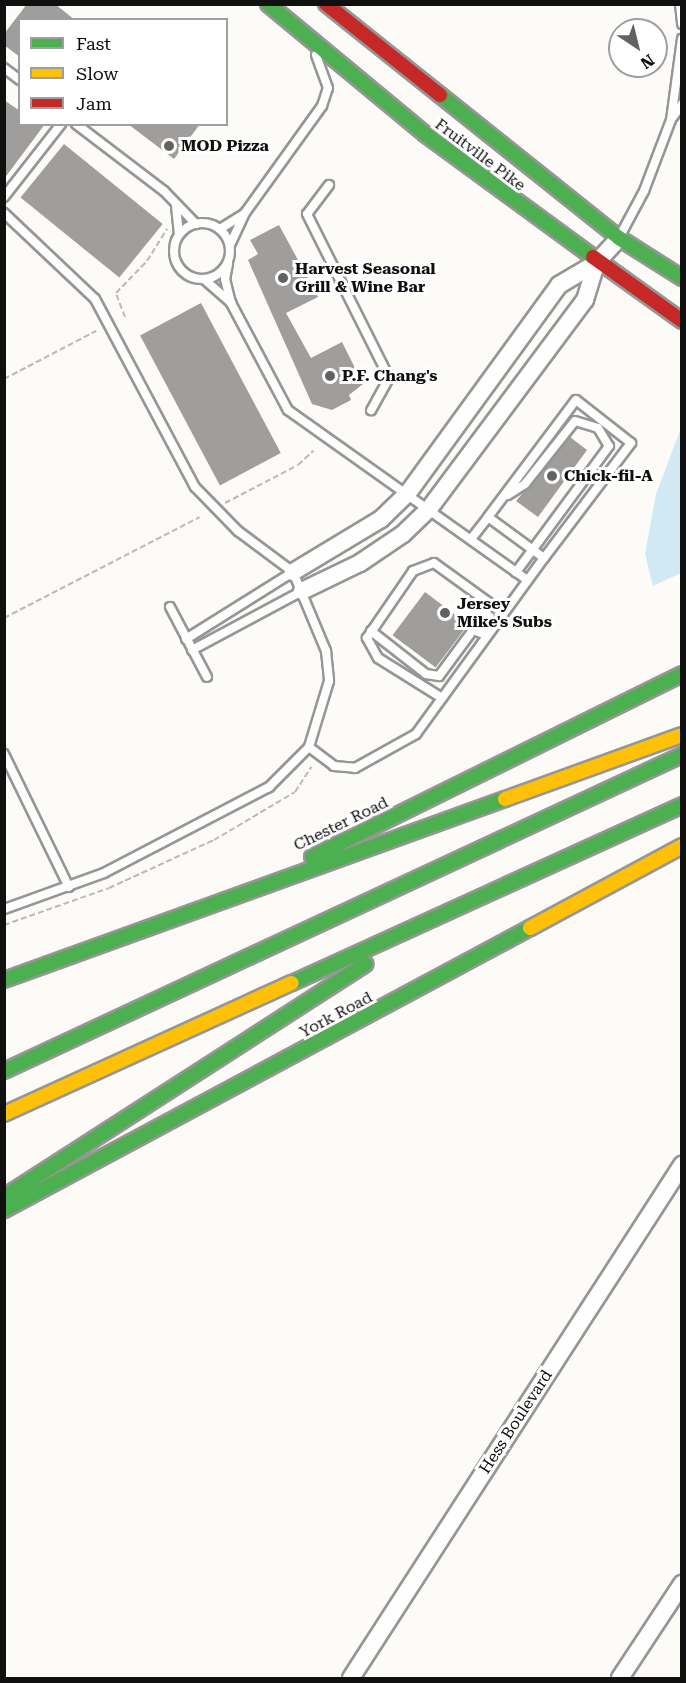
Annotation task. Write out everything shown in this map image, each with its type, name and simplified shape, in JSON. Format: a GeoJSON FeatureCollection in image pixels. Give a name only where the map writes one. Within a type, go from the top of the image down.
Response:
{"type":"FeatureCollection","features":[{"type":"Feature","properties":{"kind":"main road","name":"Fruitville Pike"},"geometry":{"type":"LineString","coordinates":[[268,4],[311,43],[597,263],[681,321]]}},
{"type":"Feature","properties":{"kind":"main road","name":"Fruitville Pike"},"geometry":{"type":"LineString","coordinates":[[326,4],[619,238],[681,278]]}},
{"type":"Feature","properties":{"kind":"main road","name":"Chester Road"},"geometry":{"type":"LineString","coordinates":[[4,980],[217,903],[681,674]]}},
{"type":"Feature","properties":{"kind":"main road"},"geometry":{"type":"LineString","coordinates":[[217,903],[681,735]]}},
{"type":"Feature","properties":{"kind":"main road"},"geometry":{"type":"LineString","coordinates":[[4,1071],[681,756]]}},
{"type":"Feature","properties":{"kind":"main road"},"geometry":{"type":"LineString","coordinates":[[4,1114],[458,904],[681,805]]}},
{"type":"Feature","properties":{"kind":"main road","name":"York Road"},"geometry":{"type":"LineString","coordinates":[[4,1210],[681,846]]}},
{"type":"Feature","properties":{"kind":"main road"},"geometry":{"type":"LineString","coordinates":[[4,1197],[458,904]]}},
{"type":"Feature","properties":{"kind":"street"},"geometry":{"type":"LineString","coordinates":[[293,572],[381,519],[408,493],[559,285],[597,263],[619,238]]}},
{"type":"Feature","properties":{"kind":"street"},"geometry":{"type":"LineString","coordinates":[[302,591],[360,563],[403,534],[429,508],[585,300],[597,263]]}},
{"type":"Feature","properties":{"kind":"street","name":"Hess Boulevard"},"geometry":{"type":"LineString","coordinates":[[351,1678],[681,1166]]}},
{"type":"Feature","properties":{"kind":"street"},"geometry":{"type":"LineString","coordinates":[[620,1678],[681,1584]]}},
{"type":"Feature","properties":{"kind":"lane"},"geometry":{"type":"LineString","coordinates":[[680,4],[681,24]]}},
{"type":"Feature","properties":{"kind":"lane"},"geometry":{"type":"LineString","coordinates":[[619,238],[644,191],[670,120],[681,39]]}},
{"type":"Feature","properties":{"kind":"lane"},"geometry":{"type":"LineString","coordinates":[[311,43],[328,88],[318,115],[290,156],[245,213],[230,245],[225,279],[231,303],[288,410],[408,493],[527,580]]}},
{"type":"Feature","properties":{"kind":"lane"},"geometry":{"type":"LineString","coordinates":[[4,68],[18,78]]}},
{"type":"Feature","properties":{"kind":"lane"},"geometry":{"type":"LineString","coordinates":[[670,120],[681,104]]}},
{"type":"Feature","properties":{"kind":"lane"},"geometry":{"type":"LineString","coordinates":[[4,197],[59,126]]}},
{"type":"Feature","properties":{"kind":"lane"},"geometry":{"type":"LineString","coordinates":[[79,126],[175,203],[196,224],[220,229],[245,213]]}},
{"type":"Feature","properties":{"kind":"lane"},"geometry":{"type":"LineString","coordinates":[[329,185],[307,214],[389,378],[371,410]]}},
{"type":"Feature","properties":{"kind":"lane"},"geometry":{"type":"LineString","coordinates":[[175,203],[179,235],[175,261],[186,275],[204,280],[231,303]]}},
{"type":"Feature","properties":{"kind":"lane"},"geometry":{"type":"LineString","coordinates":[[4,213],[94,299],[195,487],[238,531],[293,572],[326,651],[329,681],[309,747],[269,788],[69,886],[4,909]]}},
{"type":"Feature","properties":{"kind":"lane"},"geometry":{"type":"LineString","coordinates":[[179,235],[196,224]]}},
{"type":"Feature","properties":{"kind":"lane"},"geometry":{"type":"LineString","coordinates":[[220,229],[230,245]]}},
{"type":"Feature","properties":{"kind":"lane"},"geometry":{"type":"LineString","coordinates":[[204,280],[228,264]]}},
{"type":"Feature","properties":{"kind":"lane"},"geometry":{"type":"LineString","coordinates":[[309,747],[334,766],[355,768],[416,734],[527,580],[631,442],[576,400],[471,539]]}},
{"type":"Feature","properties":{"kind":"lane"},"geometry":{"type":"LineString","coordinates":[[502,498],[525,484],[575,421],[598,428],[609,446],[516,572]]}},
{"type":"Feature","properties":{"kind":"lane"},"geometry":{"type":"LineString","coordinates":[[488,517],[544,558]]}},
{"type":"Feature","properties":{"kind":"lane"},"geometry":{"type":"LineString","coordinates":[[442,698],[378,658],[367,638],[413,571],[434,563],[503,613]]}},
{"type":"Feature","properties":{"kind":"lane"},"geometry":{"type":"LineString","coordinates":[[186,639],[293,572]]}},
{"type":"Feature","properties":{"kind":"lane"},"geometry":{"type":"LineString","coordinates":[[192,650],[302,591]]}},
{"type":"Feature","properties":{"kind":"lane"},"geometry":{"type":"LineString","coordinates":[[170,607],[207,677]]}},
{"type":"Feature","properties":{"kind":"lane"},"geometry":{"type":"LineString","coordinates":[[371,631],[426,674],[439,676],[473,630],[487,635]]}},
{"type":"Feature","properties":{"kind":"lane"},"geometry":{"type":"LineString","coordinates":[[4,754],[69,886]]}},
{"type":"Feature","properties":{"kind":"path"},"geometry":{"type":"LineString","coordinates":[[125,317],[116,293],[147,261],[170,225]]}},
{"type":"Feature","properties":{"kind":"path"},"geometry":{"type":"LineString","coordinates":[[4,379],[96,331]]}},
{"type":"Feature","properties":{"kind":"path"},"geometry":{"type":"LineString","coordinates":[[223,504],[298,465],[313,451]]}},
{"type":"Feature","properties":{"kind":"path"},"geometry":{"type":"LineString","coordinates":[[4,618],[200,517]]}},
{"type":"Feature","properties":{"kind":"path"},"geometry":{"type":"LineString","coordinates":[[4,925],[109,888],[214,840],[296,792],[311,767]]}},
{"type":"Feature","properties":{"kind":"water"},"geometry":{"type":"Polygon","coordinates":[[[681,428],[681,573],[653,586],[645,554],[656,494],[681,428]]]}},
{"type":"Feature","properties":{"kind":"building"},"geometry":{"type":"Polygon","coordinates":[[[27,4],[55,4],[72,18],[18,18],[18,56],[4,45],[4,34],[27,4]]]}},
{"type":"Feature","properties":{"kind":"building"},"geometry":{"type":"Polygon","coordinates":[[[4,100],[18,110],[18,126],[44,126],[4,179],[4,100]]]}},
{"type":"Feature","properties":{"kind":"building"},"geometry":{"type":"Polygon","coordinates":[[[131,126],[199,126],[174,159],[131,126]]]}},
{"type":"Feature","properties":{"kind":"building"},"geometry":{"type":"Polygon","coordinates":[[[64,144],[163,224],[119,278],[21,198],[64,144]]]}},
{"type":"Feature","properties":{"kind":"building"},"geometry":{"type":"Polygon","coordinates":[[[279,225],[318,297],[286,313],[311,358],[342,342],[363,384],[349,395],[351,400],[332,410],[312,404],[248,260],[258,254],[250,240],[279,225]]]}},
{"type":"Feature","properties":{"kind":"building"},"geometry":{"type":"Polygon","coordinates":[[[201,303],[281,453],[220,485],[140,335],[201,303]]]}},
{"type":"Feature","properties":{"kind":"building","name":"Chick-fil-A"},"geometry":{"type":"Polygon","coordinates":[[[570,437],[587,450],[538,517],[516,501],[570,437]]]}},
{"type":"Feature","properties":{"kind":"building"},"geometry":{"type":"Polygon","coordinates":[[[425,592],[468,624],[436,668],[393,635],[425,592]]]}},
{"type":"Feature","properties":{"kind":"traffic: fast"},"geometry":{"type":"LineString","coordinates":[[268,4],[425,134],[593,257]]}},
{"type":"Feature","properties":{"kind":"traffic: fast"},"geometry":{"type":"LineString","coordinates":[[440,95],[619,238],[682,278]]}},
{"type":"Feature","properties":{"kind":"traffic: fast"},"geometry":{"type":"LineString","coordinates":[[312,857],[682,674]]}},
{"type":"Feature","properties":{"kind":"traffic: fast"},"geometry":{"type":"LineString","coordinates":[[4,1071],[682,755]]}},
{"type":"Feature","properties":{"kind":"traffic: fast"},"geometry":{"type":"LineString","coordinates":[[4,980],[505,799]]}},
{"type":"Feature","properties":{"kind":"traffic: fast"},"geometry":{"type":"LineString","coordinates":[[292,983],[682,805]]}},
{"type":"Feature","properties":{"kind":"traffic: fast"},"geometry":{"type":"LineString","coordinates":[[4,1210],[530,928]]}},
{"type":"Feature","properties":{"kind":"traffic: fast"},"geometry":{"type":"LineString","coordinates":[[4,1197],[365,964]]}},
{"type":"Feature","properties":{"kind":"traffic: slow"},"geometry":{"type":"LineString","coordinates":[[505,799],[682,735]]}},
{"type":"Feature","properties":{"kind":"traffic: slow"},"geometry":{"type":"LineString","coordinates":[[530,928],[682,846]]}},
{"type":"Feature","properties":{"kind":"traffic: slow"},"geometry":{"type":"LineString","coordinates":[[4,1114],[292,983]]}},
{"type":"Feature","properties":{"kind":"traffic: jam"},"geometry":{"type":"LineString","coordinates":[[326,4],[440,95]]}},
{"type":"Feature","properties":{"kind":"traffic: jam"},"geometry":{"type":"LineString","coordinates":[[593,257],[682,321]]}},
{"type":"Feature","properties":{"kind":"place","name":"MOD Pizza"},"geometry":{"type":"Point","coordinates":[169,146]}},
{"type":"Feature","properties":{"kind":"place","name":"Harvest Seasonal Grill & Wine Bar"},"geometry":{"type":"Point","coordinates":[283,278]}},
{"type":"Feature","properties":{"kind":"place","name":"P.F. Chang's"},"geometry":{"type":"Point","coordinates":[330,376]}},
{"type":"Feature","properties":{"kind":"place","name":"Chick-fil-A"},"geometry":{"type":"Point","coordinates":[552,476]}},
{"type":"Feature","properties":{"kind":"place","name":"Jersey Mike's Subs"},"geometry":{"type":"Point","coordinates":[445,613]}}]}
